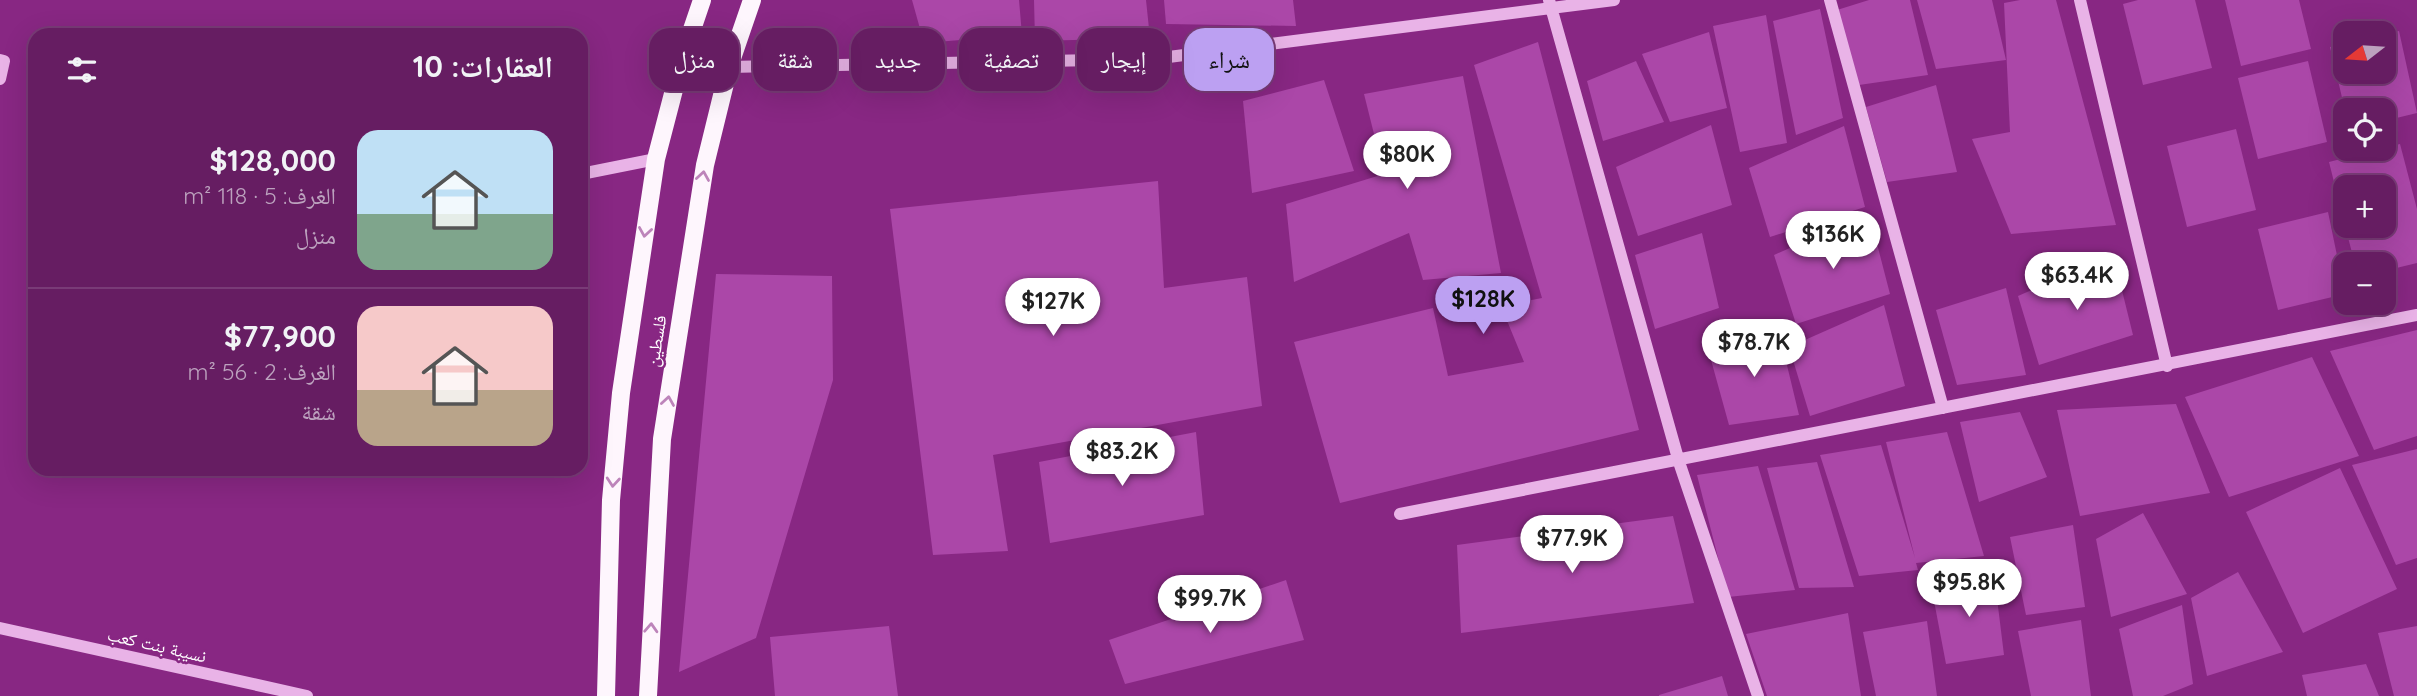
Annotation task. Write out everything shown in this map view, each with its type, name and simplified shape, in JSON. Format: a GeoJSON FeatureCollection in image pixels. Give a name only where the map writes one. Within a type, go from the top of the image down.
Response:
{"type":"FeatureCollection","features":[{"type":"Feature","properties":{"kind":"main road","name":"فلسطين"},"geometry":{"type":"LineString","coordinates":[[606,696],[612,487],[621,393],[656,159],[682,59],[702,0]]}},
{"type":"Feature","properties":{"kind":"main road","name":"فلسطين"},"geometry":{"type":"LineString","coordinates":[[739,38],[752,0]]}},
{"type":"Feature","properties":{"kind":"main road","name":"فلسطين"},"geometry":{"type":"LineString","coordinates":[[648,696],[662,439],[705,165],[723,91]]}},
{"type":"Feature","properties":{"kind":"street"},"geometry":{"type":"LineString","coordinates":[[739,67],[1153,59],[1550,4],[1614,0]]}},
{"type":"Feature","properties":{"kind":"street"},"geometry":{"type":"LineString","coordinates":[[1830,0],[1943,408]]}},
{"type":"Feature","properties":{"kind":"street"},"geometry":{"type":"LineString","coordinates":[[2080,0],[2167,366]]}},
{"type":"Feature","properties":{"kind":"street"},"geometry":{"type":"LineString","coordinates":[[1550,4],[1679,462],[1758,696]]}},
{"type":"Feature","properties":{"kind":"street"},"geometry":{"type":"LineString","coordinates":[[0,79],[2,60]]}},
{"type":"Feature","properties":{"kind":"street"},"geometry":{"type":"LineString","coordinates":[[588,173],[656,159]]}},
{"type":"Feature","properties":{"kind":"street"},"geometry":{"type":"LineString","coordinates":[[1400,514],[1679,462],[2417,315]]}},
{"type":"Feature","properties":{"kind":"street","name":"نسيبة بنت كعب"},"geometry":{"type":"LineString","coordinates":[[0,628],[307,696]]}},
{"type":"Feature","properties":{"kind":"building"},"geometry":{"type":"Polygon","coordinates":[[[912,0],[1019,0],[1021,28],[959,28],[959,40],[945,41],[945,28],[920,28],[912,0]]]}},
{"type":"Feature","properties":{"kind":"building"},"geometry":{"type":"Polygon","coordinates":[[[1034,0],[1146,0],[1149,28],[1077,28],[1077,40],[1063,40],[1063,28],[1035,28],[1034,0]]]}},
{"type":"Feature","properties":{"kind":"building"},"geometry":{"type":"Polygon","coordinates":[[[1164,0],[1293,0],[1296,26],[1166,24],[1164,0]]]}},
{"type":"Feature","properties":{"kind":"building"},"geometry":{"type":"Polygon","coordinates":[[[1869,0],[1910,0],[1928,75],[1859,85],[1837,10],[1869,0]]]}},
{"type":"Feature","properties":{"kind":"building"},"geometry":{"type":"Polygon","coordinates":[[[1917,0],[1992,0],[2006,60],[1936,69],[1917,0]]]}},
{"type":"Feature","properties":{"kind":"building"},"geometry":{"type":"Polygon","coordinates":[[[2056,0],[2116,225],[2011,234],[1972,139],[2010,132],[2004,3],[2056,0]]]}},
{"type":"Feature","properties":{"kind":"building"},"geometry":{"type":"Polygon","coordinates":[[[2138,0],[2195,0],[2212,68],[2143,85],[2123,4],[2138,0]]]}},
{"type":"Feature","properties":{"kind":"building"},"geometry":{"type":"Polygon","coordinates":[[[2225,0],[2299,0],[2311,49],[2241,66],[2225,0]]]}},
{"type":"Feature","properties":{"kind":"building"},"geometry":{"type":"Polygon","coordinates":[[[1820,9],[1843,118],[1796,135],[1773,21],[1820,9]]]}},
{"type":"Feature","properties":{"kind":"building"},"geometry":{"type":"Polygon","coordinates":[[[1766,15],[1787,143],[1740,152],[1713,26],[1766,15]]]}},
{"type":"Feature","properties":{"kind":"building"},"geometry":{"type":"Polygon","coordinates":[[[2399,31],[2417,113],[2396,118],[2396,98],[2342,98],[2339,84],[2396,84],[2396,32],[2399,31]]]}},
{"type":"Feature","properties":{"kind":"building"},"geometry":{"type":"Polygon","coordinates":[[[1709,32],[1727,108],[1670,122],[1642,54],[1709,32]]]}},
{"type":"Feature","properties":{"kind":"building"},"geometry":{"type":"Polygon","coordinates":[[[1538,42],[1639,430],[1340,503],[1294,342],[1433,308],[1448,376],[1524,362],[1501,306],[1542,298],[1474,65],[1538,42]]]}},
{"type":"Feature","properties":{"kind":"building"},"geometry":{"type":"Polygon","coordinates":[[[1636,61],[1664,122],[1603,141],[1587,81],[1636,61]]]}},
{"type":"Feature","properties":{"kind":"building"},"geometry":{"type":"Polygon","coordinates":[[[2308,61],[2327,142],[2258,159],[2238,78],[2308,61]]]}},
{"type":"Feature","properties":{"kind":"building"},"geometry":{"type":"Polygon","coordinates":[[[1463,76],[1501,273],[1423,280],[1409,233],[1294,282],[1286,204],[1384,174],[1364,94],[1463,76]]]}},
{"type":"Feature","properties":{"kind":"building"},"geometry":{"type":"Polygon","coordinates":[[[1324,80],[1354,171],[1252,193],[1243,101],[1324,80]]]}},
{"type":"Feature","properties":{"kind":"building"},"geometry":{"type":"Polygon","coordinates":[[[1936,85],[1957,172],[1887,182],[1866,107],[1936,85]]]}},
{"type":"Feature","properties":{"kind":"building"},"geometry":{"type":"Polygon","coordinates":[[[1711,125],[1732,205],[1638,236],[1616,167],[1711,125]]]}},
{"type":"Feature","properties":{"kind":"building"},"geometry":{"type":"Polygon","coordinates":[[[1844,126],[1865,207],[1770,237],[1749,168],[1844,126]]]}},
{"type":"Feature","properties":{"kind":"building"},"geometry":{"type":"Polygon","coordinates":[[[2236,129],[2256,210],[2187,227],[2167,146],[2236,129]]]}},
{"type":"Feature","properties":{"kind":"building"},"geometry":{"type":"Polygon","coordinates":[[[2400,144],[2417,209],[2417,263],[2396,268],[2396,252],[2352,252],[2348,238],[2396,238],[2396,175],[2333,175],[2333,178],[2329,162],[2396,161],[2396,145],[2400,144]]]}},
{"type":"Feature","properties":{"kind":"building"},"geometry":{"type":"Polygon","coordinates":[[[1158,181],[1164,288],[1247,277],[1262,406],[993,455],[1008,551],[933,555],[890,209],[1158,181]]]}},
{"type":"Feature","properties":{"kind":"building"},"geometry":{"type":"Polygon","coordinates":[[[2328,212],[2336,252],[2333,252],[2333,297],[2278,310],[2258,229],[2328,212]]]}},
{"type":"Feature","properties":{"kind":"building"},"geometry":{"type":"Polygon","coordinates":[[[1869,213],[1890,294],[1796,324],[1774,255],[1869,213]]]}},
{"type":"Feature","properties":{"kind":"building"},"geometry":{"type":"Polygon","coordinates":[[[1702,233],[1719,308],[1655,329],[1635,255],[1702,233]]]}},
{"type":"Feature","properties":{"kind":"building"},"geometry":{"type":"Polygon","coordinates":[[[2113,254],[2133,335],[2039,365],[2018,296],[2113,254]]]}},
{"type":"Feature","properties":{"kind":"building"},"geometry":{"type":"Polygon","coordinates":[[[716,274],[832,276],[833,380],[756,638],[679,672],[716,274]]]}},
{"type":"Feature","properties":{"kind":"building"},"geometry":{"type":"Polygon","coordinates":[[[2006,288],[2026,375],[1957,385],[1936,310],[2006,288]]]}},
{"type":"Feature","properties":{"kind":"building"},"geometry":{"type":"Polygon","coordinates":[[[1884,305],[1905,386],[1810,416],[1789,347],[1884,305]]]}},
{"type":"Feature","properties":{"kind":"building"},"geometry":{"type":"Polygon","coordinates":[[[1778,328],[1799,415],[1729,425],[1708,349],[1778,328]]]}},
{"type":"Feature","properties":{"kind":"building"},"geometry":{"type":"Polygon","coordinates":[[[2417,330],[2417,436],[2374,450],[2330,351],[2417,330]]]}},
{"type":"Feature","properties":{"kind":"building"},"geometry":{"type":"Polygon","coordinates":[[[2312,357],[2359,456],[2229,497],[2185,397],[2312,357]]]}},
{"type":"Feature","properties":{"kind":"building"},"geometry":{"type":"Polygon","coordinates":[[[2176,404],[2210,493],[2080,516],[2057,410],[2176,404]]]}},
{"type":"Feature","properties":{"kind":"building"},"geometry":{"type":"Polygon","coordinates":[[[2020,412],[2047,477],[1979,502],[1960,422],[2020,412]]]}},
{"type":"Feature","properties":{"kind":"building"},"geometry":{"type":"Polygon","coordinates":[[[1196,432],[1204,515],[1050,543],[1039,462],[1196,432]]]}},
{"type":"Feature","properties":{"kind":"building"},"geometry":{"type":"Polygon","coordinates":[[[1947,432],[1984,556],[1916,563],[1918,570],[1859,576],[1820,455],[1881,445],[1915,558],[1886,442],[1947,432]]]}},
{"type":"Feature","properties":{"kind":"building"},"geometry":{"type":"Polygon","coordinates":[[[2417,449],[2417,558],[2396,565],[2352,465],[2417,449]]]}},
{"type":"Feature","properties":{"kind":"building"},"geometry":{"type":"Polygon","coordinates":[[[1817,462],[1854,587],[1799,588],[1767,468],[1817,462]]]}},
{"type":"Feature","properties":{"kind":"building"},"geometry":{"type":"Polygon","coordinates":[[[1758,466],[1795,590],[1728,597],[1697,475],[1758,466]]]}},
{"type":"Feature","properties":{"kind":"building"},"geometry":{"type":"Polygon","coordinates":[[[2340,468],[2397,589],[2303,633],[2246,512],[2340,468]]]}},
{"type":"Feature","properties":{"kind":"building"},"geometry":{"type":"Polygon","coordinates":[[[2143,513],[2187,594],[2111,617],[2096,539],[2143,513]]]}},
{"type":"Feature","properties":{"kind":"building"},"geometry":{"type":"Polygon","coordinates":[[[1673,516],[1694,603],[1461,633],[1457,545],[1673,516]]]}},
{"type":"Feature","properties":{"kind":"building"},"geometry":{"type":"Polygon","coordinates":[[[2073,525],[2085,607],[2026,615],[2010,537],[2073,525]]]}},
{"type":"Feature","properties":{"kind":"building"},"geometry":{"type":"Polygon","coordinates":[[[2238,572],[2283,652],[2207,676],[2191,598],[2238,572]]]}},
{"type":"Feature","properties":{"kind":"building"},"geometry":{"type":"Polygon","coordinates":[[[1994,574],[2004,655],[1946,664],[1931,585],[1994,574]]]}},
{"type":"Feature","properties":{"kind":"building"},"geometry":{"type":"Polygon","coordinates":[[[1286,580],[1304,640],[1125,684],[1109,640],[1286,580]]]}},
{"type":"Feature","properties":{"kind":"building"},"geometry":{"type":"Polygon","coordinates":[[[2182,605],[2193,684],[2163,696],[2133,696],[2119,629],[2182,605]]]}},
{"type":"Feature","properties":{"kind":"building"},"geometry":{"type":"Polygon","coordinates":[[[1848,613],[1861,696],[1767,696],[1746,634],[1848,613]]]}},
{"type":"Feature","properties":{"kind":"building"},"geometry":{"type":"Polygon","coordinates":[[[2081,620],[2091,696],[2031,696],[2018,631],[2081,620]]]}},
{"type":"Feature","properties":{"kind":"building"},"geometry":{"type":"Polygon","coordinates":[[[1927,621],[1937,696],[1876,696],[1863,632],[1927,621]]]}},
{"type":"Feature","properties":{"kind":"building"},"geometry":{"type":"Polygon","coordinates":[[[889,626],[898,696],[775,696],[770,637],[889,626]]]}},
{"type":"Feature","properties":{"kind":"building"},"geometry":{"type":"Polygon","coordinates":[[[2417,626],[2417,696],[2394,696],[2378,633],[2417,626]]]}},
{"type":"Feature","properties":{"kind":"building"},"geometry":{"type":"Polygon","coordinates":[[[2366,664],[2379,696],[2307,696],[2302,675],[2366,664]]]}},
{"type":"Feature","properties":{"kind":"building"},"geometry":{"type":"Polygon","coordinates":[[[1722,676],[1728,696],[1659,696],[1659,695],[1722,676]]]}}]}
